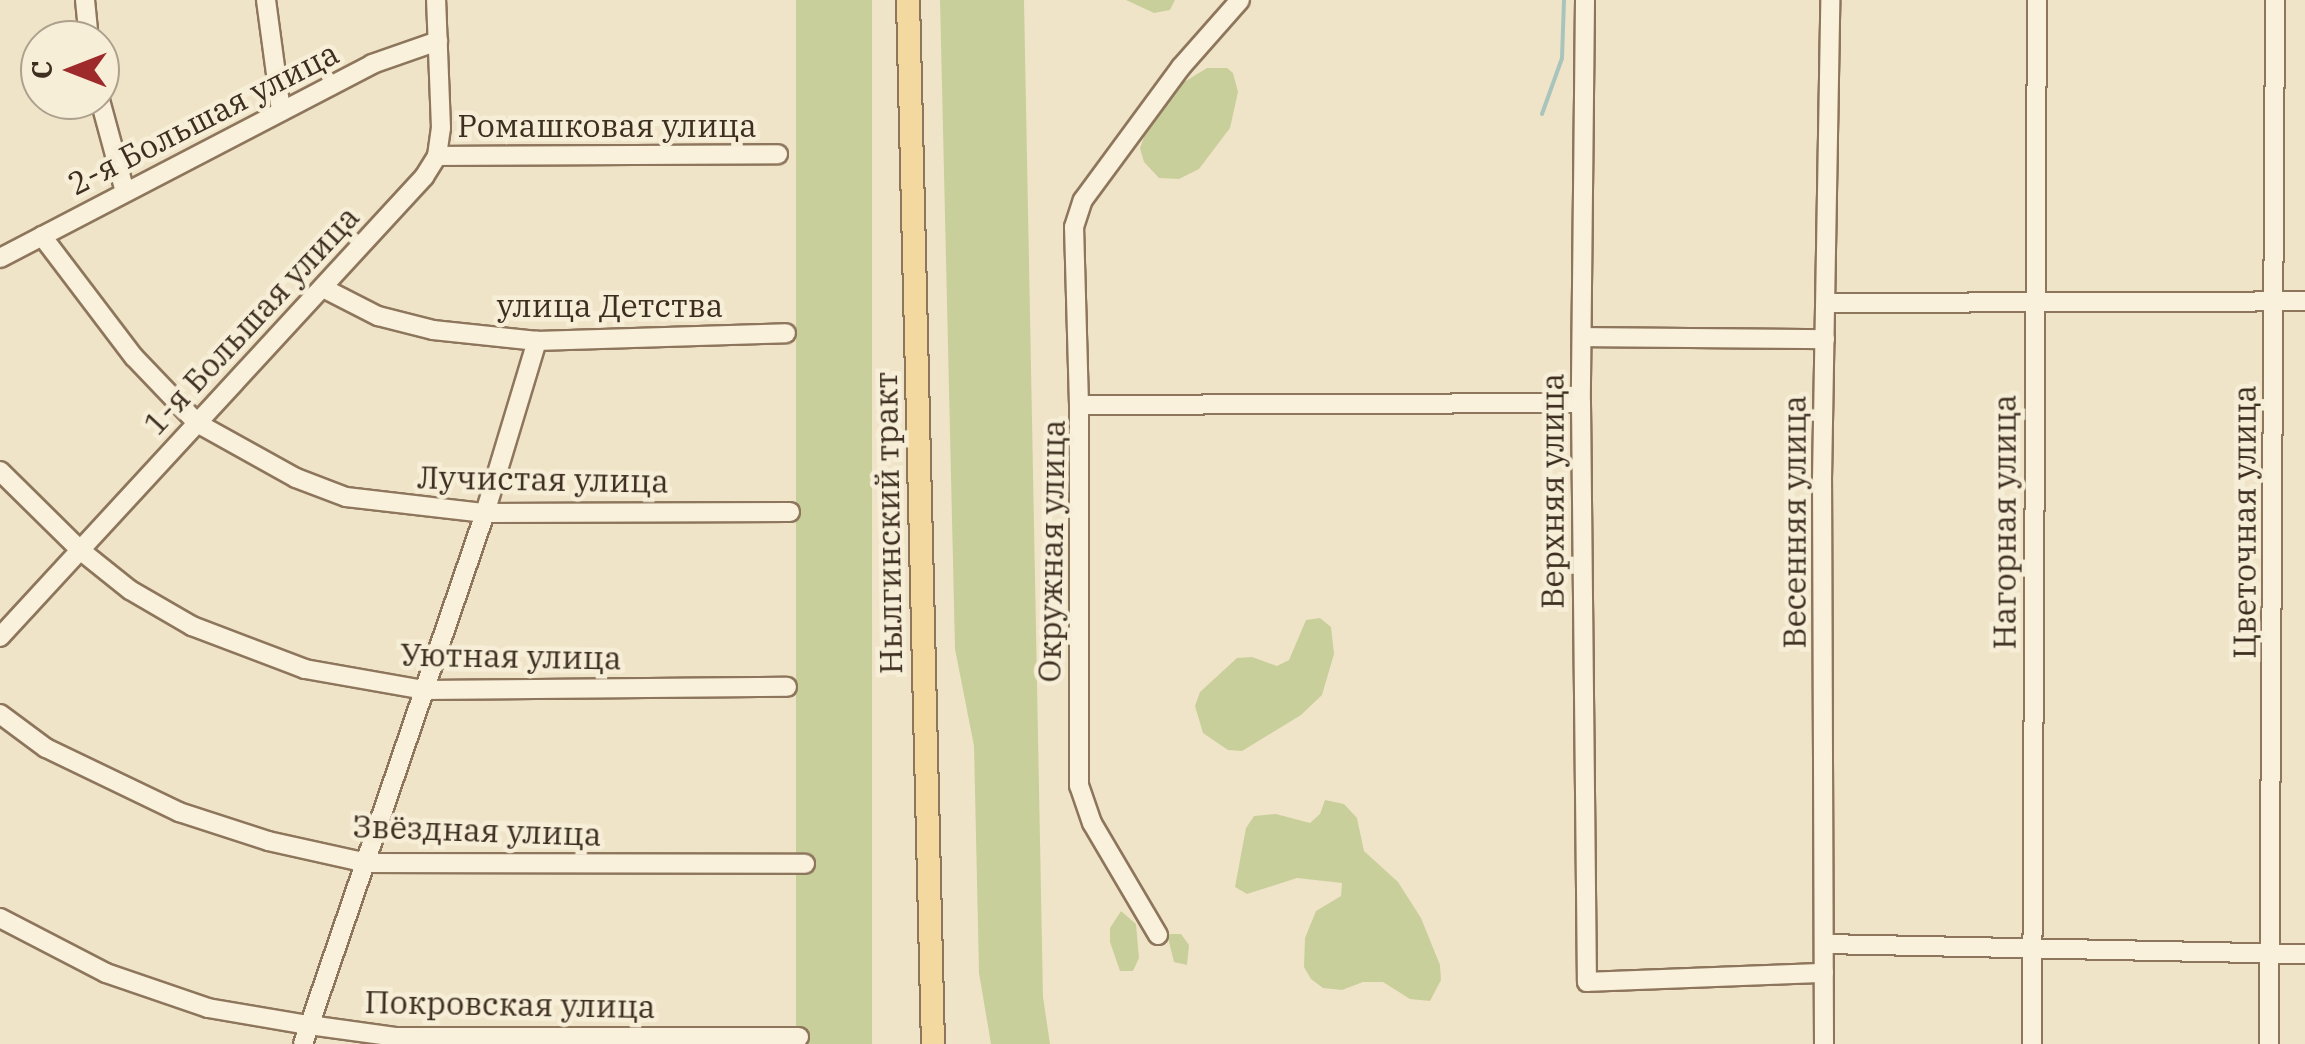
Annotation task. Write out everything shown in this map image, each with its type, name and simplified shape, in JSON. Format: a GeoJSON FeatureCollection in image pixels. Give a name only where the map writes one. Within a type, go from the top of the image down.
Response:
{"type":"FeatureCollection","features":[{"type":"Feature","properties":{"kind":"main road","name":"Нылгинский тракт"},"geometry":{"type":"LineString","coordinates":[[908,0],[933,1042]]}},
{"type":"Feature","properties":{"kind":"street"},"geometry":{"type":"LineString","coordinates":[[266,0],[281,112]]}},
{"type":"Feature","properties":{"kind":"street"},"geometry":{"type":"LineString","coordinates":[[436,0],[442,128],[436,156]]}},
{"type":"Feature","properties":{"kind":"street"},"geometry":{"type":"LineString","coordinates":[[1079,405],[1074,227],[1082,200],[1181,66],[1240,0]]}},
{"type":"Feature","properties":{"kind":"street","name":"Верхняя улица"},"geometry":{"type":"LineString","coordinates":[[1584,0],[1581,403],[1587,982],[1824,973]]}},
{"type":"Feature","properties":{"kind":"street","name":"Весенняя улица"},"geometry":{"type":"LineString","coordinates":[[1824,1044],[1825,340],[1830,0]]}},
{"type":"Feature","properties":{"kind":"street","name":"Нагорная улица"},"geometry":{"type":"LineString","coordinates":[[2032,1044],[2037,0]]}},
{"type":"Feature","properties":{"kind":"street","name":"Цветочная улица"},"geometry":{"type":"LineString","coordinates":[[2269,1044],[2276,462],[2275,0]]}},
{"type":"Feature","properties":{"kind":"street","name":"2-я Большая улица"},"geometry":{"type":"LineString","coordinates":[[0,258],[372,64],[438,41]]}},
{"type":"Feature","properties":{"kind":"street"},"geometry":{"type":"LineString","coordinates":[[105,120],[124,192]]}},
{"type":"Feature","properties":{"kind":"street","name":"Ромашковая улица"},"geometry":{"type":"LineString","coordinates":[[436,156],[778,154]]}},
{"type":"Feature","properties":{"kind":"street","name":"1-я Большая улица"},"geometry":{"type":"LineString","coordinates":[[0,637],[424,177],[436,156]]}},
{"type":"Feature","properties":{"kind":"street","name":"Лучистая улица"},"geometry":{"type":"LineString","coordinates":[[42,236],[134,357],[197,424],[296,478],[346,496],[485,513],[790,512]]}},
{"type":"Feature","properties":{"kind":"street","name":"улица Детства"},"geometry":{"type":"LineString","coordinates":[[323,288],[378,316],[433,330],[537,341],[786,334]]}},
{"type":"Feature","properties":{"kind":"street"},"geometry":{"type":"LineString","coordinates":[[1826,304],[2305,301]]}},
{"type":"Feature","properties":{"kind":"street"},"geometry":{"type":"LineString","coordinates":[[1582,338],[1825,340]]}},
{"type":"Feature","properties":{"kind":"street"},"geometry":{"type":"LineString","coordinates":[[303,1044],[485,513],[537,341]]}},
{"type":"Feature","properties":{"kind":"street","name":"Окружная улица"},"geometry":{"type":"LineString","coordinates":[[1158,936],[1092,823],[1080,786],[1079,405],[1581,403]]}},
{"type":"Feature","properties":{"kind":"street","name":"Уютная улица"},"geometry":{"type":"LineString","coordinates":[[0,470],[80,550],[130,590],[192,626],[252,652],[306,669],[424,690],[788,687]]}},
{"type":"Feature","properties":{"kind":"street","name":"Звёздная улица"},"geometry":{"type":"LineString","coordinates":[[0,714],[46,748],[179,812],[268,841],[367,863],[805,864]]}},
{"type":"Feature","properties":{"kind":"street","name":"Покровская улица"},"geometry":{"type":"LineString","coordinates":[[0,918],[123,979],[208,1008],[308,1025],[396,1037],[799,1037]]}},
{"type":"Feature","properties":{"kind":"street"},"geometry":{"type":"LineString","coordinates":[[1824,944],[2305,954]]}},
{"type":"Feature","properties":{"kind":"green space"},"geometry":{"type":"Polygon","coordinates":[[[796,0],[872,0],[872,1044],[796,1044],[796,0]]]}},
{"type":"Feature","properties":{"kind":"green space"},"geometry":{"type":"Polygon","coordinates":[[[940,0],[1024,0],[1043,997],[1050,1044],[991,1044],[979,973],[974,746],[955,649],[940,0]]]}},
{"type":"Feature","properties":{"kind":"green space"},"geometry":{"type":"Polygon","coordinates":[[[1126,0],[1175,0],[1170,10],[1154,13],[1126,0]]]}},
{"type":"Feature","properties":{"kind":"green space"},"geometry":{"type":"Polygon","coordinates":[[[1207,68],[1227,68],[1233,73],[1238,92],[1230,128],[1199,169],[1179,179],[1159,178],[1144,162],[1140,148],[1147,129],[1176,87],[1207,68]]]}},
{"type":"Feature","properties":{"kind":"green space"},"geometry":{"type":"Polygon","coordinates":[[[1320,618],[1331,627],[1334,654],[1322,695],[1301,715],[1242,751],[1228,750],[1203,733],[1195,706],[1200,692],[1237,658],[1252,657],[1277,666],[1289,660],[1306,620],[1320,618]]]}},
{"type":"Feature","properties":{"kind":"green space"},"geometry":{"type":"Polygon","coordinates":[[[1325,800],[1344,804],[1357,818],[1364,851],[1398,882],[1421,918],[1440,965],[1441,980],[1430,1001],[1410,999],[1383,982],[1363,982],[1342,990],[1323,988],[1311,979],[1304,967],[1305,938],[1316,911],[1341,896],[1342,883],[1297,878],[1247,894],[1235,887],[1246,828],[1254,816],[1276,814],[1310,823],[1320,814],[1325,800]]]}},
{"type":"Feature","properties":{"kind":"green space"},"geometry":{"type":"Polygon","coordinates":[[[1121,911],[1136,924],[1139,958],[1133,971],[1120,971],[1110,942],[1110,928],[1121,911]]]}},
{"type":"Feature","properties":{"kind":"green space"},"geometry":{"type":"Polygon","coordinates":[[[1167,934],[1181,934],[1189,945],[1187,965],[1174,962],[1167,934]]]}},
{"type":"Feature","properties":{"kind":"waterway"},"geometry":{"type":"LineString","coordinates":[[1542,114],[1562,58],[1564,0]]}}]}
